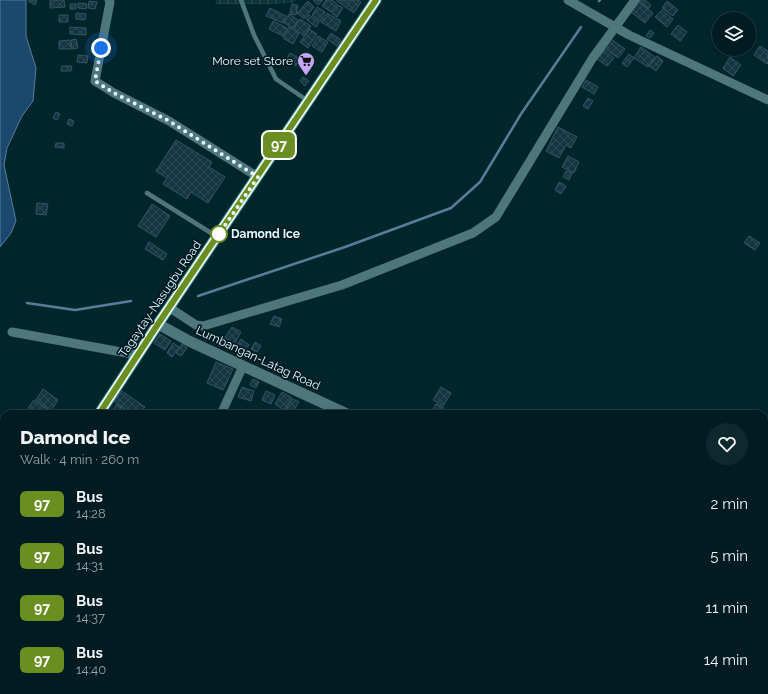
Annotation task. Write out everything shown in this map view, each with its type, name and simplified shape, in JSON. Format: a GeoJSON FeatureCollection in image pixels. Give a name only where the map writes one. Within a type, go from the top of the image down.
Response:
{"type":"FeatureCollection","features":[{"type":"Feature","properties":{"kind":"main road","name":"Tagaytay-Nasugbu Road"},"geometry":{"type":"LineString","coordinates":[[102,410],[376,0]]}},
{"type":"Feature","properties":{"kind":"street"},"geometry":{"type":"LineString","coordinates":[[109,0],[110,2],[95,81],[114,93],[169,121],[258,177]]}},
{"type":"Feature","properties":{"kind":"street"},"geometry":{"type":"LineString","coordinates":[[568,0],[629,35],[768,100]]}},
{"type":"Feature","properties":{"kind":"street"},"geometry":{"type":"LineString","coordinates":[[170,308],[190,322],[203,326],[342,285],[473,233],[496,217],[592,59],[635,0]]}},
{"type":"Feature","properties":{"kind":"street","name":"Lumbangan-Latag Road"},"geometry":{"type":"LineString","coordinates":[[158,324],[243,366],[338,410]]}},
{"type":"Feature","properties":{"kind":"street"},"geometry":{"type":"LineString","coordinates":[[12,332],[138,355]]}},
{"type":"Feature","properties":{"kind":"street"},"geometry":{"type":"LineString","coordinates":[[223,410],[243,366]]}},
{"type":"Feature","properties":{"kind":"lane"},"geometry":{"type":"LineString","coordinates":[[241,0],[254,35],[276,79],[308,101]]}},
{"type":"Feature","properties":{"kind":"lane"},"geometry":{"type":"LineString","coordinates":[[147,193],[217,237]]}},
{"type":"Feature","properties":{"kind":"shaded area"},"geometry":{"type":"Polygon","coordinates":[[[215,0],[298,0],[291,3],[216,4],[215,0]]]}},
{"type":"Feature","properties":{"kind":"water"},"geometry":{"type":"Polygon","coordinates":[[[0,0],[26,0],[26,36],[36,68],[33,101],[22,116],[7,148],[4,165],[16,221],[11,233],[0,247],[0,0]]]}},
{"type":"Feature","properties":{"kind":"building"},"geometry":{"type":"Polygon","coordinates":[[[37,0],[35,5],[28,1],[37,0]]]}},
{"type":"Feature","properties":{"kind":"building"},"geometry":{"type":"Polygon","coordinates":[[[50,0],[64,0],[65,7],[50,8],[50,0]]]}},
{"type":"Feature","properties":{"kind":"building"},"geometry":{"type":"Polygon","coordinates":[[[313,0],[323,0],[318,5],[313,0]]]}},
{"type":"Feature","properties":{"kind":"building"},"geometry":{"type":"Polygon","coordinates":[[[326,0],[332,0],[337,4],[331,12],[322,6],[326,0]]]}},
{"type":"Feature","properties":{"kind":"building"},"geometry":{"type":"Polygon","coordinates":[[[337,0],[358,0],[361,2],[354,13],[337,0]]]}},
{"type":"Feature","properties":{"kind":"building"},"geometry":{"type":"Polygon","coordinates":[[[639,0],[645,0],[651,5],[648,9],[639,0]]]}},
{"type":"Feature","properties":{"kind":"building"},"geometry":{"type":"Polygon","coordinates":[[[89,1],[97,2],[95,9],[88,8],[89,1]]]}},
{"type":"Feature","properties":{"kind":"building"},"geometry":{"type":"Polygon","coordinates":[[[308,1],[314,7],[304,19],[297,13],[308,1]]]}},
{"type":"Feature","properties":{"kind":"building"},"geometry":{"type":"Polygon","coordinates":[[[667,1],[678,10],[673,16],[662,8],[667,1]]]}},
{"type":"Feature","properties":{"kind":"building"},"geometry":{"type":"Polygon","coordinates":[[[638,2],[653,13],[645,23],[631,12],[638,2]]]}},
{"type":"Feature","properties":{"kind":"building"},"geometry":{"type":"Polygon","coordinates":[[[78,3],[87,4],[86,9],[78,8],[78,3]]]}},
{"type":"Feature","properties":{"kind":"building"},"geometry":{"type":"Polygon","coordinates":[[[70,4],[76,4],[76,9],[70,9],[70,4]]]}},
{"type":"Feature","properties":{"kind":"building"},"geometry":{"type":"Polygon","coordinates":[[[292,4],[298,5],[296,15],[290,14],[292,4]]]}},
{"type":"Feature","properties":{"kind":"building"},"geometry":{"type":"Polygon","coordinates":[[[338,5],[343,8],[337,17],[332,13],[338,5]]]}},
{"type":"Feature","properties":{"kind":"building"},"geometry":{"type":"Polygon","coordinates":[[[317,7],[325,12],[320,21],[312,15],[317,7]]]}},
{"type":"Feature","properties":{"kind":"building"},"geometry":{"type":"Polygon","coordinates":[[[270,8],[286,16],[283,23],[266,16],[270,8]]]}},
{"type":"Feature","properties":{"kind":"building"},"geometry":{"type":"Polygon","coordinates":[[[662,10],[673,19],[667,27],[655,17],[662,10]]]}},
{"type":"Feature","properties":{"kind":"building"},"geometry":{"type":"Polygon","coordinates":[[[76,13],[86,14],[85,20],[76,19],[76,13]]]}},
{"type":"Feature","properties":{"kind":"building"},"geometry":{"type":"Polygon","coordinates":[[[327,13],[341,21],[336,31],[321,22],[327,13]]]}},
{"type":"Feature","properties":{"kind":"building"},"geometry":{"type":"Polygon","coordinates":[[[289,14],[298,20],[293,28],[284,23],[289,14]]]}},
{"type":"Feature","properties":{"kind":"building"},"geometry":{"type":"Polygon","coordinates":[[[59,15],[68,15],[68,22],[59,22],[59,15]]]}},
{"type":"Feature","properties":{"kind":"building"},"geometry":{"type":"Polygon","coordinates":[[[309,15],[319,22],[316,27],[306,19],[309,15]]]}},
{"type":"Feature","properties":{"kind":"building"},"geometry":{"type":"Polygon","coordinates":[[[300,19],[311,26],[304,36],[294,28],[300,19]]]}},
{"type":"Feature","properties":{"kind":"building"},"geometry":{"type":"Polygon","coordinates":[[[273,21],[287,28],[283,36],[269,29],[273,21]]]}},
{"type":"Feature","properties":{"kind":"building"},"geometry":{"type":"Polygon","coordinates":[[[678,25],[687,32],[680,41],[671,34],[678,25]]]}},
{"type":"Feature","properties":{"kind":"building"},"geometry":{"type":"Polygon","coordinates":[[[70,27],[86,28],[86,35],[70,34],[70,27]]]}},
{"type":"Feature","properties":{"kind":"building"},"geometry":{"type":"Polygon","coordinates":[[[289,27],[299,33],[293,44],[283,38],[289,27]]]}},
{"type":"Feature","properties":{"kind":"building"},"geometry":{"type":"Polygon","coordinates":[[[309,29],[317,34],[308,48],[300,42],[309,29]]]}},
{"type":"Feature","properties":{"kind":"building"},"geometry":{"type":"Polygon","coordinates":[[[650,30],[654,33],[650,38],[646,36],[650,30]]]}},
{"type":"Feature","properties":{"kind":"building"},"geometry":{"type":"Polygon","coordinates":[[[331,33],[341,40],[337,46],[327,39],[331,33]]]}},
{"type":"Feature","properties":{"kind":"building"},"geometry":{"type":"Polygon","coordinates":[[[318,36],[328,42],[322,52],[312,46],[318,36]]]}},
{"type":"Feature","properties":{"kind":"building"},"geometry":{"type":"Polygon","coordinates":[[[76,39],[78,48],[72,49],[71,40],[76,39]]]}},
{"type":"Feature","properties":{"kind":"building"},"geometry":{"type":"Polygon","coordinates":[[[611,39],[625,49],[618,58],[604,48],[611,39]]]}},
{"type":"Feature","properties":{"kind":"building"},"geometry":{"type":"Polygon","coordinates":[[[70,40],[71,49],[59,49],[59,41],[70,40]]]}},
{"type":"Feature","properties":{"kind":"building"},"geometry":{"type":"Polygon","coordinates":[[[760,46],[768,51],[767,64],[755,56],[760,46]]]}},
{"type":"Feature","properties":{"kind":"building"},"geometry":{"type":"Polygon","coordinates":[[[641,47],[655,57],[648,67],[634,58],[641,47]]]}},
{"type":"Feature","properties":{"kind":"building"},"geometry":{"type":"Polygon","coordinates":[[[604,50],[614,58],[607,66],[597,59],[604,50]]]}},
{"type":"Feature","properties":{"kind":"building"},"geometry":{"type":"Polygon","coordinates":[[[290,53],[300,59],[296,66],[286,60],[290,53]]]}},
{"type":"Feature","properties":{"kind":"building"},"geometry":{"type":"Polygon","coordinates":[[[629,54],[634,58],[627,67],[622,63],[629,54]]]}},
{"type":"Feature","properties":{"kind":"building"},"geometry":{"type":"Polygon","coordinates":[[[78,55],[88,56],[87,63],[77,62],[78,55]]]}},
{"type":"Feature","properties":{"kind":"building"},"geometry":{"type":"Polygon","coordinates":[[[657,56],[663,61],[656,71],[649,66],[657,56]]]}},
{"type":"Feature","properties":{"kind":"building"},"geometry":{"type":"Polygon","coordinates":[[[730,57],[741,65],[733,76],[723,68],[730,57]]]}},
{"type":"Feature","properties":{"kind":"building"},"geometry":{"type":"Polygon","coordinates":[[[62,66],[72,66],[71,71],[61,71],[62,66]]]}},
{"type":"Feature","properties":{"kind":"building"},"geometry":{"type":"Polygon","coordinates":[[[303,77],[309,81],[305,86],[300,81],[303,77]]]}},
{"type":"Feature","properties":{"kind":"building"},"geometry":{"type":"Polygon","coordinates":[[[586,80],[598,87],[594,94],[582,87],[586,80]]]}},
{"type":"Feature","properties":{"kind":"building"},"geometry":{"type":"Polygon","coordinates":[[[588,98],[593,101],[588,109],[583,106],[588,98]]]}},
{"type":"Feature","properties":{"kind":"building"},"geometry":{"type":"Polygon","coordinates":[[[56,112],[60,114],[57,120],[53,118],[56,112]]]}},
{"type":"Feature","properties":{"kind":"building"},"geometry":{"type":"Polygon","coordinates":[[[69,119],[74,121],[72,126],[67,124],[69,119]]]}},
{"type":"Feature","properties":{"kind":"building"},"geometry":{"type":"Polygon","coordinates":[[[558,127],[577,137],[571,148],[566,145],[559,158],[546,151],[558,127]]]}},
{"type":"Feature","properties":{"kind":"building","name":"Damond Ice"},"geometry":{"type":"Polygon","coordinates":[[[176,140],[212,162],[209,167],[225,177],[208,203],[191,192],[187,199],[163,184],[167,178],[156,171],[176,140]]]}},
{"type":"Feature","properties":{"kind":"building"},"geometry":{"type":"Polygon","coordinates":[[[56,143],[64,143],[64,148],[55,147],[56,143]]]}},
{"type":"Feature","properties":{"kind":"building"},"geometry":{"type":"Polygon","coordinates":[[[568,156],[579,162],[574,173],[562,167],[568,156]]]}},
{"type":"Feature","properties":{"kind":"building"},"geometry":{"type":"Polygon","coordinates":[[[566,171],[572,173],[569,180],[563,177],[566,171]]]}},
{"type":"Feature","properties":{"kind":"building"},"geometry":{"type":"Polygon","coordinates":[[[559,182],[566,186],[561,194],[555,190],[559,182]]]}},
{"type":"Feature","properties":{"kind":"building"},"geometry":{"type":"Polygon","coordinates":[[[37,203],[48,204],[46,215],[36,214],[37,203]]]}},
{"type":"Feature","properties":{"kind":"building"},"geometry":{"type":"Polygon","coordinates":[[[152,204],[170,216],[156,237],[138,226],[152,204]]]}},
{"type":"Feature","properties":{"kind":"building"},"geometry":{"type":"Polygon","coordinates":[[[749,236],[760,243],[755,250],[744,243],[749,236]]]}},
{"type":"Feature","properties":{"kind":"building"},"geometry":{"type":"Polygon","coordinates":[[[149,242],[167,254],[163,260],[145,249],[149,242]]]}},
{"type":"Feature","properties":{"kind":"building"},"geometry":{"type":"Polygon","coordinates":[[[274,316],[282,319],[279,327],[270,324],[274,316]]]}},
{"type":"Feature","properties":{"kind":"building"},"geometry":{"type":"Polygon","coordinates":[[[232,327],[241,332],[234,345],[224,339],[232,327]]]}},
{"type":"Feature","properties":{"kind":"building"},"geometry":{"type":"Polygon","coordinates":[[[160,334],[171,341],[165,350],[154,343],[160,334]]]}},
{"type":"Feature","properties":{"kind":"building"},"geometry":{"type":"Polygon","coordinates":[[[241,339],[249,345],[243,353],[235,348],[241,339]]]}},
{"type":"Feature","properties":{"kind":"building"},"geometry":{"type":"Polygon","coordinates":[[[255,342],[261,346],[257,352],[251,349],[255,342]]]}},
{"type":"Feature","properties":{"kind":"building"},"geometry":{"type":"Polygon","coordinates":[[[173,343],[179,347],[172,357],[167,353],[173,343]]]}},
{"type":"Feature","properties":{"kind":"building"},"geometry":{"type":"Polygon","coordinates":[[[182,344],[187,348],[181,356],[176,353],[182,344]]]}},
{"type":"Feature","properties":{"kind":"building"},"geometry":{"type":"Polygon","coordinates":[[[216,362],[233,369],[223,390],[207,383],[216,362]]]}},
{"type":"Feature","properties":{"kind":"building"},"geometry":{"type":"Polygon","coordinates":[[[253,379],[259,382],[256,388],[250,385],[253,379]]]}},
{"type":"Feature","properties":{"kind":"building"},"geometry":{"type":"Polygon","coordinates":[[[242,387],[254,391],[251,401],[238,397],[242,387]]]}},
{"type":"Feature","properties":{"kind":"building"},"geometry":{"type":"Polygon","coordinates":[[[441,387],[451,393],[443,406],[433,400],[441,387]]]}},
{"type":"Feature","properties":{"kind":"building"},"geometry":{"type":"Polygon","coordinates":[[[43,389],[58,400],[52,410],[50,410],[36,400],[43,389]]]}},
{"type":"Feature","properties":{"kind":"building"},"geometry":{"type":"Polygon","coordinates":[[[122,391],[145,407],[143,410],[126,410],[114,401],[122,391]]]}},
{"type":"Feature","properties":{"kind":"building"},"geometry":{"type":"Polygon","coordinates":[[[266,391],[275,395],[271,404],[262,400],[266,391]]]}},
{"type":"Feature","properties":{"kind":"building"},"geometry":{"type":"Polygon","coordinates":[[[282,392],[292,398],[284,410],[275,404],[282,392]]]}},
{"type":"Feature","properties":{"kind":"building"},"geometry":{"type":"Polygon","coordinates":[[[293,399],[299,402],[294,410],[285,410],[293,399]]]}},
{"type":"Feature","properties":{"kind":"building"},"geometry":{"type":"Polygon","coordinates":[[[34,400],[48,410],[27,410],[34,400]]]}},
{"type":"Feature","properties":{"kind":"building"},"geometry":{"type":"Polygon","coordinates":[[[117,404],[125,410],[113,410],[117,404]]]}},
{"type":"Feature","properties":{"kind":"building"},"geometry":{"type":"Polygon","coordinates":[[[436,404],[444,408],[443,410],[432,410],[436,404]]]}},
{"type":"Feature","properties":{"kind":"waterway"},"geometry":{"type":"LineString","coordinates":[[198,296],[345,247],[451,208],[480,182],[521,114],[581,27]]}},
{"type":"Feature","properties":{"kind":"waterway"},"geometry":{"type":"LineString","coordinates":[[27,303],[75,310],[131,301]]}},
{"type":"Feature","properties":{"kind":"bus line","name":"97"},"geometry":{"type":"LineString","coordinates":[[102,410],[376,0]]}},
{"type":"Feature","properties":{"kind":"place","name":"More set Store"},"geometry":{"type":"Point","coordinates":[306,76]}},
{"type":"Feature","properties":{"kind":"place","name":"Damond Ice"},"geometry":{"type":"Point","coordinates":[219,234]}},
{"type":"Feature","properties":{"kind":"route"},"geometry":{"type":"LineString","coordinates":[[101,48],[95,81],[114,93],[169,121],[258,177],[217,237],[219,234]]}}]}
